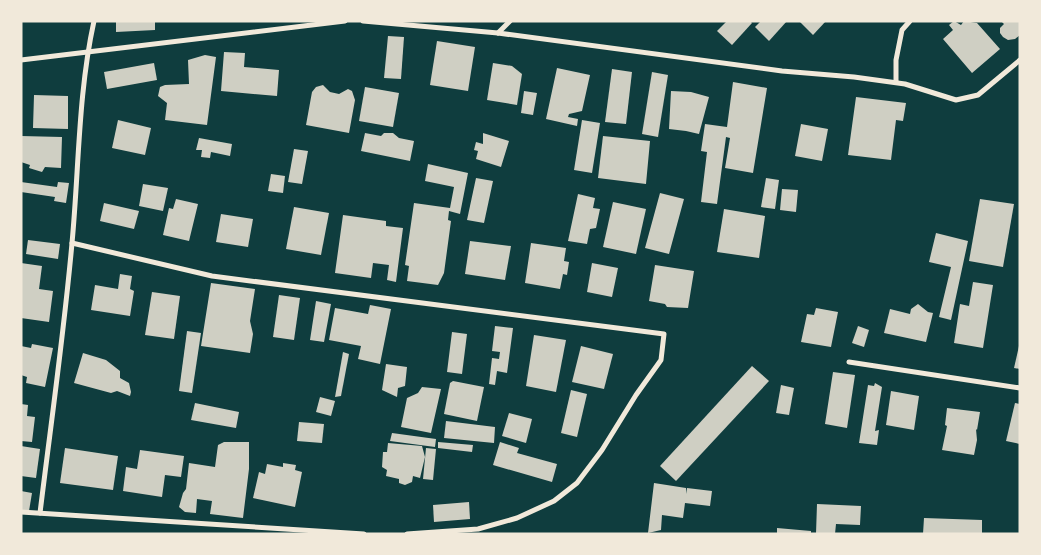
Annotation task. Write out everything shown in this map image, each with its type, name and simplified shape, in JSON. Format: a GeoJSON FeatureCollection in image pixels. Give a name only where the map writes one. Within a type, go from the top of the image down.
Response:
{"type":"FeatureCollection","features":[{"type":"Feature","properties":{"kind":"street"},"geometry":{"type":"LineString","coordinates":[[40,513],[72,243],[87,53],[94,21]]}},
{"type":"Feature","properties":{"kind":"street"},"geometry":{"type":"LineString","coordinates":[[21,60],[344,21]]}},
{"type":"Feature","properties":{"kind":"street"},"geometry":{"type":"LineString","coordinates":[[363,21],[498,32],[782,71],[896,82],[956,100],[978,95],[1020,60]]}},
{"type":"Feature","properties":{"kind":"street"},"geometry":{"type":"LineString","coordinates":[[498,32],[510,21]]}},
{"type":"Feature","properties":{"kind":"street"},"geometry":{"type":"LineString","coordinates":[[896,82],[896,60],[902,30],[910,21]]}},
{"type":"Feature","properties":{"kind":"street"},"geometry":{"type":"LineString","coordinates":[[72,243],[212,276],[664,334],[661,360],[636,395],[602,450],[577,483],[554,501],[517,518],[478,529],[407,534]]}},
{"type":"Feature","properties":{"kind":"street"},"geometry":{"type":"LineString","coordinates":[[849,362],[1020,388]]}},
{"type":"Feature","properties":{"kind":"street"},"geometry":{"type":"LineString","coordinates":[[21,512],[364,534]]}},
{"type":"Feature","properties":{"kind":"building"},"geometry":{"type":"Polygon","coordinates":[[[116,21],[155,21],[155,30],[116,32],[116,21]]]}},
{"type":"Feature","properties":{"kind":"building"},"geometry":{"type":"Polygon","coordinates":[[[727,21],[750,21],[752,23],[732,45],[717,31],[727,21]]]}},
{"type":"Feature","properties":{"kind":"building"},"geometry":{"type":"Polygon","coordinates":[[[761,21],[787,21],[769,41],[755,27],[761,21]]]}},
{"type":"Feature","properties":{"kind":"building"},"geometry":{"type":"Polygon","coordinates":[[[799,21],[826,21],[813,35],[799,21]]]}},
{"type":"Feature","properties":{"kind":"building"},"geometry":{"type":"Polygon","coordinates":[[[954,21],[961,25],[964,21],[977,23],[1000,49],[972,73],[943,39],[953,30],[949,25],[954,21]]]}},
{"type":"Feature","properties":{"kind":"building"},"geometry":{"type":"Polygon","coordinates":[[[1001,21],[1020,21],[1020,35],[1015,39],[1008,40],[1003,37],[1000,33],[1000,28],[1004,24],[1001,21]]]}},
{"type":"Feature","properties":{"kind":"building"},"geometry":{"type":"Polygon","coordinates":[[[388,36],[404,37],[401,79],[384,78],[388,36]]]}},
{"type":"Feature","properties":{"kind":"building"},"geometry":{"type":"Polygon","coordinates":[[[437,41],[475,47],[468,91],[430,85],[437,41]]]}},
{"type":"Feature","properties":{"kind":"building"},"geometry":{"type":"Polygon","coordinates":[[[224,52],[245,53],[244,67],[279,70],[277,96],[221,91],[224,52]]]}},
{"type":"Feature","properties":{"kind":"building"},"geometry":{"type":"Polygon","coordinates":[[[205,55],[216,57],[207,125],[165,120],[167,103],[158,96],[160,87],[189,84],[188,60],[205,55]]]}},
{"type":"Feature","properties":{"kind":"building"},"geometry":{"type":"Polygon","coordinates":[[[154,63],[157,80],[107,89],[104,72],[154,63]]]}},
{"type":"Feature","properties":{"kind":"building"},"geometry":{"type":"Polygon","coordinates":[[[493,63],[512,66],[522,74],[517,105],[487,100],[493,63]]]}},
{"type":"Feature","properties":{"kind":"building"},"geometry":{"type":"Polygon","coordinates":[[[557,68],[590,75],[582,111],[569,114],[568,117],[578,119],[577,126],[546,119],[557,68]]]}},
{"type":"Feature","properties":{"kind":"building"},"geometry":{"type":"Polygon","coordinates":[[[612,69],[632,72],[626,124],[605,122],[612,69]]]}},
{"type":"Feature","properties":{"kind":"building"},"geometry":{"type":"Polygon","coordinates":[[[652,72],[668,75],[658,137],[642,134],[652,72]]]}},
{"type":"Feature","properties":{"kind":"building"},"geometry":{"type":"Polygon","coordinates":[[[733,82],[767,88],[753,173],[725,168],[730,138],[726,137],[717,204],[701,202],[707,152],[701,151],[705,124],[727,127],[733,82]]]}},
{"type":"Feature","properties":{"kind":"building"},"geometry":{"type":"Polygon","coordinates":[[[323,85],[330,92],[339,94],[348,89],[352,91],[355,100],[349,133],[306,125],[312,92],[316,87],[323,85]]]}},
{"type":"Feature","properties":{"kind":"building"},"geometry":{"type":"Polygon","coordinates":[[[365,87],[399,93],[393,127],[359,121],[365,87]]]}},
{"type":"Feature","properties":{"kind":"building"},"geometry":{"type":"Polygon","coordinates":[[[524,91],[537,93],[533,115],[521,113],[524,91]]]}},
{"type":"Feature","properties":{"kind":"building"},"geometry":{"type":"Polygon","coordinates":[[[671,91],[691,92],[709,97],[699,134],[669,129],[671,91]]]}},
{"type":"Feature","properties":{"kind":"building"},"geometry":{"type":"Polygon","coordinates":[[[34,95],[68,96],[68,129],[33,128],[34,95]]]}},
{"type":"Feature","properties":{"kind":"building"},"geometry":{"type":"Polygon","coordinates":[[[856,97],[906,103],[903,121],[896,120],[891,160],[848,155],[856,97]]]}},
{"type":"Feature","properties":{"kind":"building"},"geometry":{"type":"Polygon","coordinates":[[[118,120],[151,128],[145,155],[112,148],[118,120]]]}},
{"type":"Feature","properties":{"kind":"building"},"geometry":{"type":"Polygon","coordinates":[[[582,120],[600,123],[592,173],[574,170],[582,120]]]}},
{"type":"Feature","properties":{"kind":"building"},"geometry":{"type":"Polygon","coordinates":[[[801,124],[828,129],[822,161],[795,156],[801,124]]]}},
{"type":"Feature","properties":{"kind":"building"},"geometry":{"type":"Polygon","coordinates":[[[365,133],[381,136],[384,133],[393,133],[399,138],[414,141],[410,161],[361,151],[365,133]]]}},
{"type":"Feature","properties":{"kind":"building"},"geometry":{"type":"Polygon","coordinates":[[[483,133],[509,141],[501,167],[476,159],[478,151],[474,150],[476,142],[483,144],[483,133]]]}},
{"type":"Feature","properties":{"kind":"building"},"geometry":{"type":"Polygon","coordinates":[[[21,136],[62,137],[61,168],[45,167],[42,172],[29,168],[30,165],[21,162],[21,136]]]}},
{"type":"Feature","properties":{"kind":"building"},"geometry":{"type":"Polygon","coordinates":[[[603,136],[650,141],[646,184],[598,178],[603,136]]]}},
{"type":"Feature","properties":{"kind":"building"},"geometry":{"type":"Polygon","coordinates":[[[199,138],[232,144],[230,156],[211,152],[210,158],[201,157],[202,150],[196,150],[199,138]]]}},
{"type":"Feature","properties":{"kind":"building"},"geometry":{"type":"Polygon","coordinates":[[[294,149],[308,151],[302,184],[288,182],[294,149]]]}},
{"type":"Feature","properties":{"kind":"building"},"geometry":{"type":"Polygon","coordinates":[[[428,164],[468,173],[460,214],[449,211],[448,220],[451,221],[444,273],[438,285],[407,281],[409,266],[405,265],[414,203],[450,208],[454,187],[425,181],[428,164]]]}},
{"type":"Feature","properties":{"kind":"building"},"geometry":{"type":"Polygon","coordinates":[[[271,174],[285,176],[283,193],[268,191],[271,174]]]}},
{"type":"Feature","properties":{"kind":"building"},"geometry":{"type":"Polygon","coordinates":[[[476,178],[493,181],[484,223],[467,220],[476,178]]]}},
{"type":"Feature","properties":{"kind":"building"},"geometry":{"type":"Polygon","coordinates":[[[766,178],[779,180],[775,209],[761,207],[766,178]]]}},
{"type":"Feature","properties":{"kind":"building"},"geometry":{"type":"Polygon","coordinates":[[[21,182],[57,187],[58,182],[69,183],[66,203],[54,201],[55,197],[21,192],[21,182]]]}},
{"type":"Feature","properties":{"kind":"building"},"geometry":{"type":"Polygon","coordinates":[[[143,184],[168,188],[163,211],[139,206],[143,184]]]}},
{"type":"Feature","properties":{"kind":"building"},"geometry":{"type":"Polygon","coordinates":[[[782,189],[798,190],[796,212],[780,210],[782,189]]]}},
{"type":"Feature","properties":{"kind":"building"},"geometry":{"type":"Polygon","coordinates":[[[660,193],[684,199],[669,254],[645,248],[660,193]]]}},
{"type":"Feature","properties":{"kind":"building"},"geometry":{"type":"Polygon","coordinates":[[[578,194],[595,198],[593,208],[600,209],[596,228],[590,229],[587,244],[568,241],[578,194]]]}},
{"type":"Feature","properties":{"kind":"building"},"geometry":{"type":"Polygon","coordinates":[[[176,199],[198,204],[189,241],[163,235],[169,208],[173,209],[176,199]]]}},
{"type":"Feature","properties":{"kind":"building"},"geometry":{"type":"Polygon","coordinates":[[[980,199],[1014,204],[1003,267],[969,261],[980,199]]]}},
{"type":"Feature","properties":{"kind":"building"},"geometry":{"type":"Polygon","coordinates":[[[613,202],[646,209],[636,254],[603,247],[613,202]]]}},
{"type":"Feature","properties":{"kind":"building"},"geometry":{"type":"Polygon","coordinates":[[[104,203],[139,211],[134,229],[100,221],[104,203]]]}},
{"type":"Feature","properties":{"kind":"building"},"geometry":{"type":"Polygon","coordinates":[[[294,207],[329,213],[321,255],[286,249],[294,207]]]}},
{"type":"Feature","properties":{"kind":"building"},"geometry":{"type":"Polygon","coordinates":[[[724,209],[765,216],[759,258],[717,252],[724,209]]]}},
{"type":"Feature","properties":{"kind":"building"},"geometry":{"type":"Polygon","coordinates":[[[221,214],[253,219],[248,247],[216,242],[221,214]]]}},
{"type":"Feature","properties":{"kind":"building"},"geometry":{"type":"Polygon","coordinates":[[[343,215],[386,221],[386,226],[403,228],[396,282],[387,280],[389,265],[373,263],[371,278],[335,273],[343,215]]]}},
{"type":"Feature","properties":{"kind":"building"},"geometry":{"type":"Polygon","coordinates":[[[936,233],[968,241],[951,320],[939,317],[951,267],[929,262],[936,233]]]}},
{"type":"Feature","properties":{"kind":"building"},"geometry":{"type":"Polygon","coordinates":[[[28,240],[60,244],[58,259],[26,254],[28,240]]]}},
{"type":"Feature","properties":{"kind":"building"},"geometry":{"type":"Polygon","coordinates":[[[470,241],[511,246],[505,280],[465,274],[470,241]]]}},
{"type":"Feature","properties":{"kind":"building"},"geometry":{"type":"Polygon","coordinates":[[[531,243],[566,248],[564,261],[569,262],[567,275],[563,274],[560,289],[525,283],[531,243]]]}},
{"type":"Feature","properties":{"kind":"building"},"geometry":{"type":"Polygon","coordinates":[[[21,263],[42,266],[39,289],[53,291],[49,322],[21,318],[21,263]]]}},
{"type":"Feature","properties":{"kind":"building"},"geometry":{"type":"Polygon","coordinates":[[[592,263],[618,268],[612,297],[587,292],[592,263]]]}},
{"type":"Feature","properties":{"kind":"building"},"geometry":{"type":"Polygon","coordinates":[[[655,265],[694,271],[688,308],[667,307],[665,304],[649,301],[655,265]]]}},
{"type":"Feature","properties":{"kind":"building"},"geometry":{"type":"Polygon","coordinates":[[[120,274],[132,276],[130,289],[134,291],[130,316],[91,310],[95,285],[118,289],[120,274]]]}},
{"type":"Feature","properties":{"kind":"building"},"geometry":{"type":"Polygon","coordinates":[[[973,282],[993,285],[983,348],[954,343],[960,304],[969,306],[973,282]]]}},
{"type":"Feature","properties":{"kind":"building"},"geometry":{"type":"Polygon","coordinates":[[[211,283],[255,289],[250,321],[253,334],[250,353],[201,346],[211,283]]]}},
{"type":"Feature","properties":{"kind":"building"},"geometry":{"type":"Polygon","coordinates":[[[152,292],[180,296],[174,339],[145,335],[152,292]]]}},
{"type":"Feature","properties":{"kind":"building"},"geometry":{"type":"Polygon","coordinates":[[[279,295],[300,298],[294,340],[273,337],[279,295]]]}},
{"type":"Feature","properties":{"kind":"building"},"geometry":{"type":"Polygon","coordinates":[[[316,301],[331,304],[324,342],[310,340],[316,301]]]}},
{"type":"Feature","properties":{"kind":"building"},"geometry":{"type":"Polygon","coordinates":[[[918,304],[928,312],[933,313],[926,342],[884,333],[890,309],[910,314],[911,309],[918,304]]]}},
{"type":"Feature","properties":{"kind":"building"},"geometry":{"type":"Polygon","coordinates":[[[370,305],[391,309],[380,364],[358,359],[361,346],[329,340],[335,308],[368,314],[370,305]]]}},
{"type":"Feature","properties":{"kind":"building"},"geometry":{"type":"Polygon","coordinates":[[[816,308],[838,312],[831,347],[801,342],[807,314],[814,315],[816,308]]]}},
{"type":"Feature","properties":{"kind":"building"},"geometry":{"type":"Polygon","coordinates":[[[495,326],[513,328],[507,373],[497,371],[495,385],[489,384],[492,358],[499,359],[500,352],[492,351],[495,326]]]}},
{"type":"Feature","properties":{"kind":"building"},"geometry":{"type":"Polygon","coordinates":[[[858,326],[869,330],[864,347],[852,343],[858,326]]]}},
{"type":"Feature","properties":{"kind":"building"},"geometry":{"type":"Polygon","coordinates":[[[187,331],[201,333],[192,393],[179,391],[187,331]]]}},
{"type":"Feature","properties":{"kind":"building"},"geometry":{"type":"Polygon","coordinates":[[[452,332],[467,334],[462,374],[447,372],[452,332]]]}},
{"type":"Feature","properties":{"kind":"building"},"geometry":{"type":"Polygon","coordinates":[[[534,335],[566,340],[556,392],[526,386],[534,335]]]}},
{"type":"Feature","properties":{"kind":"building"},"geometry":{"type":"Polygon","coordinates":[[[32,344],[53,348],[45,387],[26,383],[27,377],[21,375],[21,346],[31,348],[32,344]]]}},
{"type":"Feature","properties":{"kind":"building"},"geometry":{"type":"Polygon","coordinates":[[[581,346],[613,354],[604,389],[572,382],[581,346]]]}},
{"type":"Feature","properties":{"kind":"building"},"geometry":{"type":"Polygon","coordinates":[[[1020,346],[1020,369],[1014,368],[1020,346]]]}},
{"type":"Feature","properties":{"kind":"building"},"geometry":{"type":"Polygon","coordinates":[[[343,352],[349,354],[341,396],[335,397],[343,352]]]}},
{"type":"Feature","properties":{"kind":"building"},"geometry":{"type":"Polygon","coordinates":[[[83,353],[106,360],[120,371],[120,378],[129,383],[130,396],[117,391],[111,393],[74,383],[83,353]]]}},
{"type":"Feature","properties":{"kind":"building"},"geometry":{"type":"Polygon","coordinates":[[[386,364],[407,367],[405,386],[398,388],[397,397],[382,390],[386,364]]]}},
{"type":"Feature","properties":{"kind":"building"},"geometry":{"type":"Polygon","coordinates":[[[752,366],[769,381],[676,481],[660,466],[752,366]]]}},
{"type":"Feature","properties":{"kind":"building"},"geometry":{"type":"Polygon","coordinates":[[[833,372],[855,375],[847,428],[825,424],[833,372]]]}},
{"type":"Feature","properties":{"kind":"building"},"geometry":{"type":"Polygon","coordinates":[[[453,381],[484,387],[477,421],[444,414],[450,383],[453,381]]]}},
{"type":"Feature","properties":{"kind":"building"},"geometry":{"type":"Polygon","coordinates":[[[875,383],[882,387],[875,431],[879,430],[877,445],[859,443],[868,385],[874,386],[875,383]]]}},
{"type":"Feature","properties":{"kind":"building"},"geometry":{"type":"Polygon","coordinates":[[[781,385],[794,388],[789,415],[776,413],[781,385]]]}},
{"type":"Feature","properties":{"kind":"building"},"geometry":{"type":"Polygon","coordinates":[[[422,387],[441,389],[431,433],[401,427],[407,398],[418,393],[422,387]]]}},
{"type":"Feature","properties":{"kind":"building"},"geometry":{"type":"Polygon","coordinates":[[[571,390],[587,394],[577,437],[561,433],[571,390]]]}},
{"type":"Feature","properties":{"kind":"building"},"geometry":{"type":"Polygon","coordinates":[[[891,391],[919,396],[914,430],[886,425],[891,391]]]}},
{"type":"Feature","properties":{"kind":"building"},"geometry":{"type":"Polygon","coordinates":[[[320,397],[335,401],[331,416],[316,412],[320,397]]]}},
{"type":"Feature","properties":{"kind":"building"},"geometry":{"type":"Polygon","coordinates":[[[195,403],[239,412],[236,428],[191,420],[195,403]]]}},
{"type":"Feature","properties":{"kind":"building"},"geometry":{"type":"Polygon","coordinates":[[[1015,403],[1020,404],[1020,444],[1006,441],[1015,403]]]}},
{"type":"Feature","properties":{"kind":"building"},"geometry":{"type":"Polygon","coordinates":[[[21,404],[28,405],[27,416],[35,417],[32,442],[21,441],[21,404]]]}},
{"type":"Feature","properties":{"kind":"building"},"geometry":{"type":"Polygon","coordinates":[[[947,408],[980,412],[976,429],[977,440],[974,455],[942,450],[947,426],[945,425],[947,408]]]}},
{"type":"Feature","properties":{"kind":"building"},"geometry":{"type":"Polygon","coordinates":[[[509,413],[532,419],[526,443],[502,436],[509,413]]]}},
{"type":"Feature","properties":{"kind":"building"},"geometry":{"type":"Polygon","coordinates":[[[446,421],[495,427],[494,443],[444,438],[446,421]]]}},
{"type":"Feature","properties":{"kind":"building"},"geometry":{"type":"Polygon","coordinates":[[[299,422],[324,424],[322,443],[297,441],[299,422]]]}},
{"type":"Feature","properties":{"kind":"building"},"geometry":{"type":"Polygon","coordinates":[[[392,433],[436,439],[435,447],[390,441],[392,433]]]}},
{"type":"Feature","properties":{"kind":"building"},"geometry":{"type":"Polygon","coordinates":[[[224,442],[249,442],[249,469],[243,518],[210,514],[212,501],[197,499],[196,513],[185,512],[179,507],[186,489],[189,463],[215,467],[218,445],[224,442]]]}},
{"type":"Feature","properties":{"kind":"building"},"geometry":{"type":"Polygon","coordinates":[[[438,442],[473,445],[472,452],[438,448],[438,442]]]}},
{"type":"Feature","properties":{"kind":"building"},"geometry":{"type":"Polygon","coordinates":[[[500,442],[519,448],[517,453],[557,464],[552,482],[493,465],[500,442]]]}},
{"type":"Feature","properties":{"kind":"building"},"geometry":{"type":"Polygon","coordinates":[[[388,443],[422,446],[425,457],[420,478],[413,476],[412,482],[405,485],[399,483],[399,479],[386,476],[387,470],[382,467],[383,452],[387,452],[388,443]]]}},
{"type":"Feature","properties":{"kind":"building"},"geometry":{"type":"Polygon","coordinates":[[[21,446],[40,449],[36,478],[21,476],[21,446]]]}},
{"type":"Feature","properties":{"kind":"building"},"geometry":{"type":"Polygon","coordinates":[[[65,448],[118,456],[113,490],[60,483],[65,448]]]}},
{"type":"Feature","properties":{"kind":"building"},"geometry":{"type":"Polygon","coordinates":[[[426,448],[436,449],[433,480],[423,479],[426,448]]]}},
{"type":"Feature","properties":{"kind":"building"},"geometry":{"type":"Polygon","coordinates":[[[140,450],[184,456],[181,477],[165,475],[162,497],[123,491],[126,467],[137,469],[140,450]]]}},
{"type":"Feature","properties":{"kind":"building"},"geometry":{"type":"Polygon","coordinates":[[[283,463],[296,465],[295,470],[302,472],[295,507],[253,498],[259,472],[265,474],[267,464],[283,467],[283,463]]]}},
{"type":"Feature","properties":{"kind":"building"},"geometry":{"type":"Polygon","coordinates":[[[654,483],[686,488],[686,494],[687,488],[712,491],[710,506],[685,503],[683,518],[662,515],[661,530],[648,533],[654,483]]]}},
{"type":"Feature","properties":{"kind":"building"},"geometry":{"type":"Polygon","coordinates":[[[21,491],[32,493],[29,511],[21,510],[21,491]]]}},
{"type":"Feature","properties":{"kind":"building"},"geometry":{"type":"Polygon","coordinates":[[[469,502],[470,519],[434,522],[433,505],[469,502]]]}},
{"type":"Feature","properties":{"kind":"building"},"geometry":{"type":"Polygon","coordinates":[[[817,504],[861,506],[860,525],[836,524],[835,534],[816,534],[817,504]]]}},
{"type":"Feature","properties":{"kind":"building"},"geometry":{"type":"Polygon","coordinates":[[[924,518],[982,520],[982,534],[923,534],[924,518]]]}},
{"type":"Feature","properties":{"kind":"building"},"geometry":{"type":"Polygon","coordinates":[[[777,528],[811,531],[811,534],[777,534],[777,528]]]}}]}
